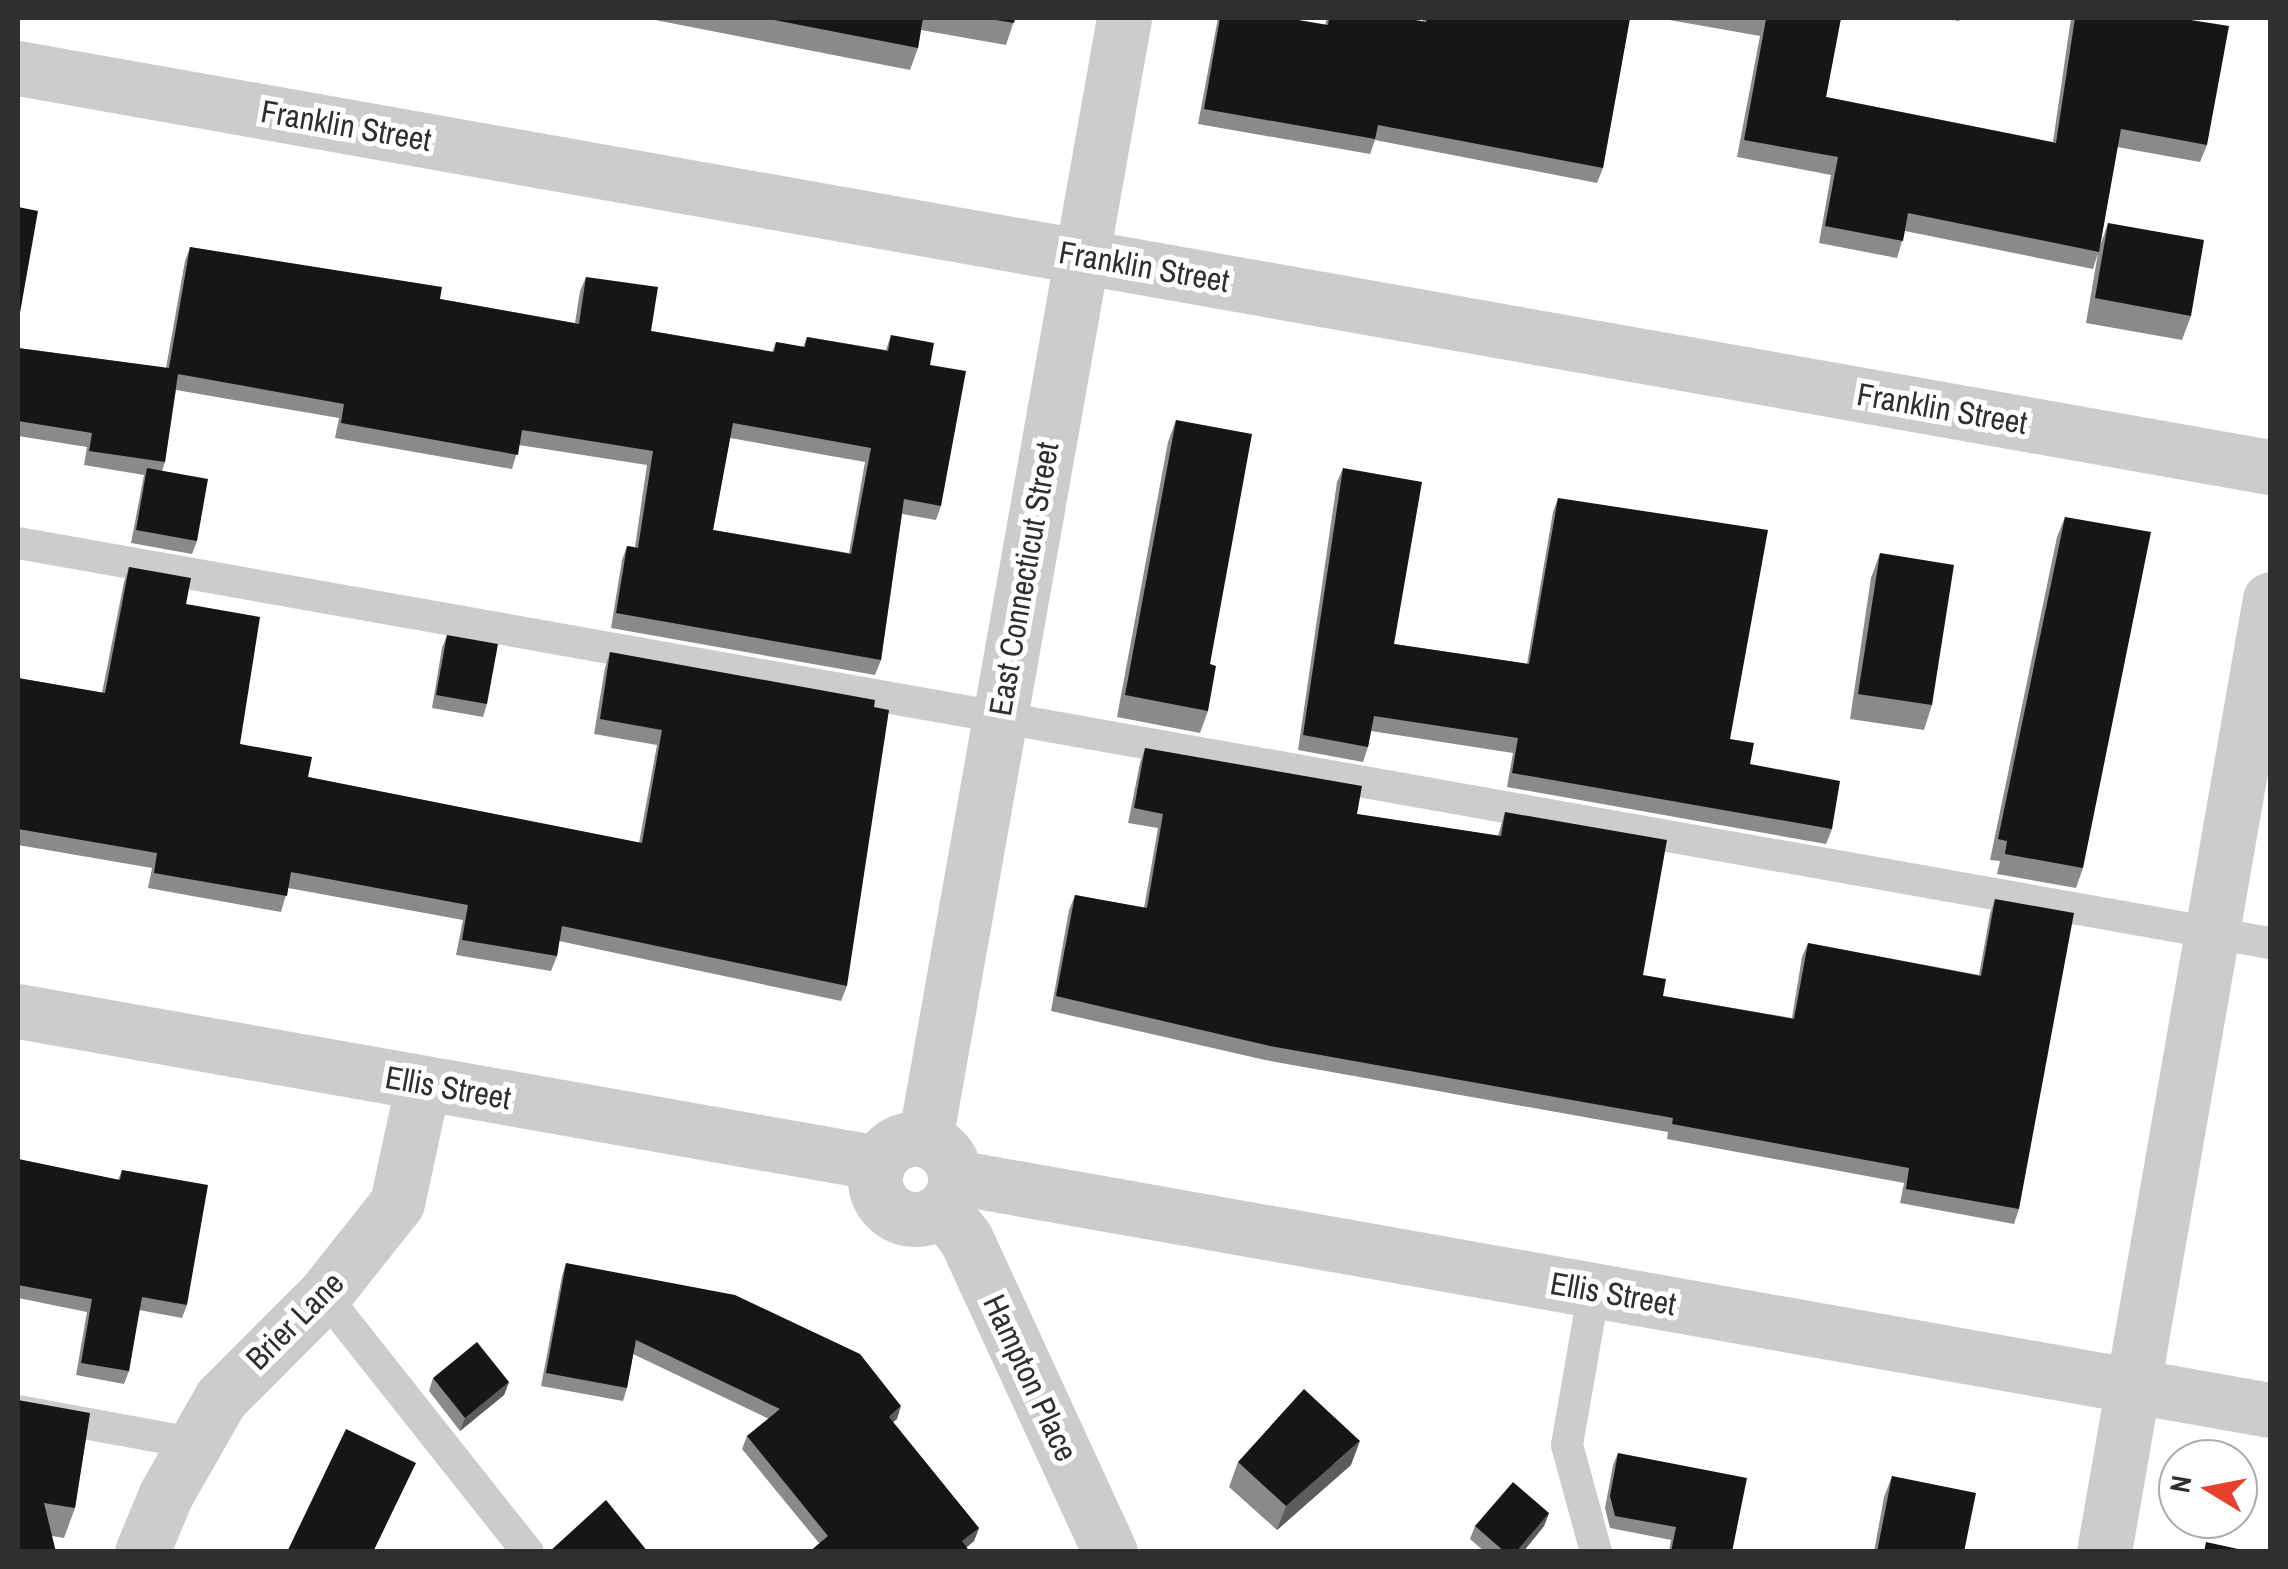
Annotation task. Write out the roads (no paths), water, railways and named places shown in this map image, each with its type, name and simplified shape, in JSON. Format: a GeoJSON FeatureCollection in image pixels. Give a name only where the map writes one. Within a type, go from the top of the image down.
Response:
{"type":"FeatureCollection","features":[{"type":"Feature","properties":{"kind":"street","name":"East Connecticut Street"},"geometry":{"type":"LineString","coordinates":[[925,1172],[1000,718],[1124,18]]}},
{"type":"Feature","properties":{"kind":"street","name":"Franklin Street"},"geometry":{"type":"LineString","coordinates":[[18,68],[2270,467]]}},
{"type":"Feature","properties":{"kind":"street"},"geometry":{"type":"LineString","coordinates":[[2104,1552],[2270,600]]}},
{"type":"Feature","properties":{"kind":"street","name":"Ellis Street"},"geometry":{"type":"LineString","coordinates":[[18,1012],[2270,1410]]}},
{"type":"Feature","properties":{"kind":"street","name":"Brier Lane"},"geometry":{"type":"LineString","coordinates":[[142,1552],[193,1443],[247,1370],[324,1295],[397,1203],[423,1083]]}},
{"type":"Feature","properties":{"kind":"street","name":"Hampton Place"},"geometry":{"type":"LineString","coordinates":[[925,1172],[966,1239],[1110,1552]]}},
{"type":"Feature","properties":{"kind":"lane"},"geometry":{"type":"LineString","coordinates":[[18,544],[2270,943]]}},
{"type":"Feature","properties":{"kind":"lane"},"geometry":{"type":"LineString","coordinates":[[1594,1290],[1568,1445],[1596,1552]]}},
{"type":"Feature","properties":{"kind":"lane"},"geometry":{"type":"LineString","coordinates":[[324,1295],[528,1552]]}},
{"type":"Feature","properties":{"kind":"lane"},"geometry":{"type":"LineString","coordinates":[[18,1411],[193,1443]]}}]}
